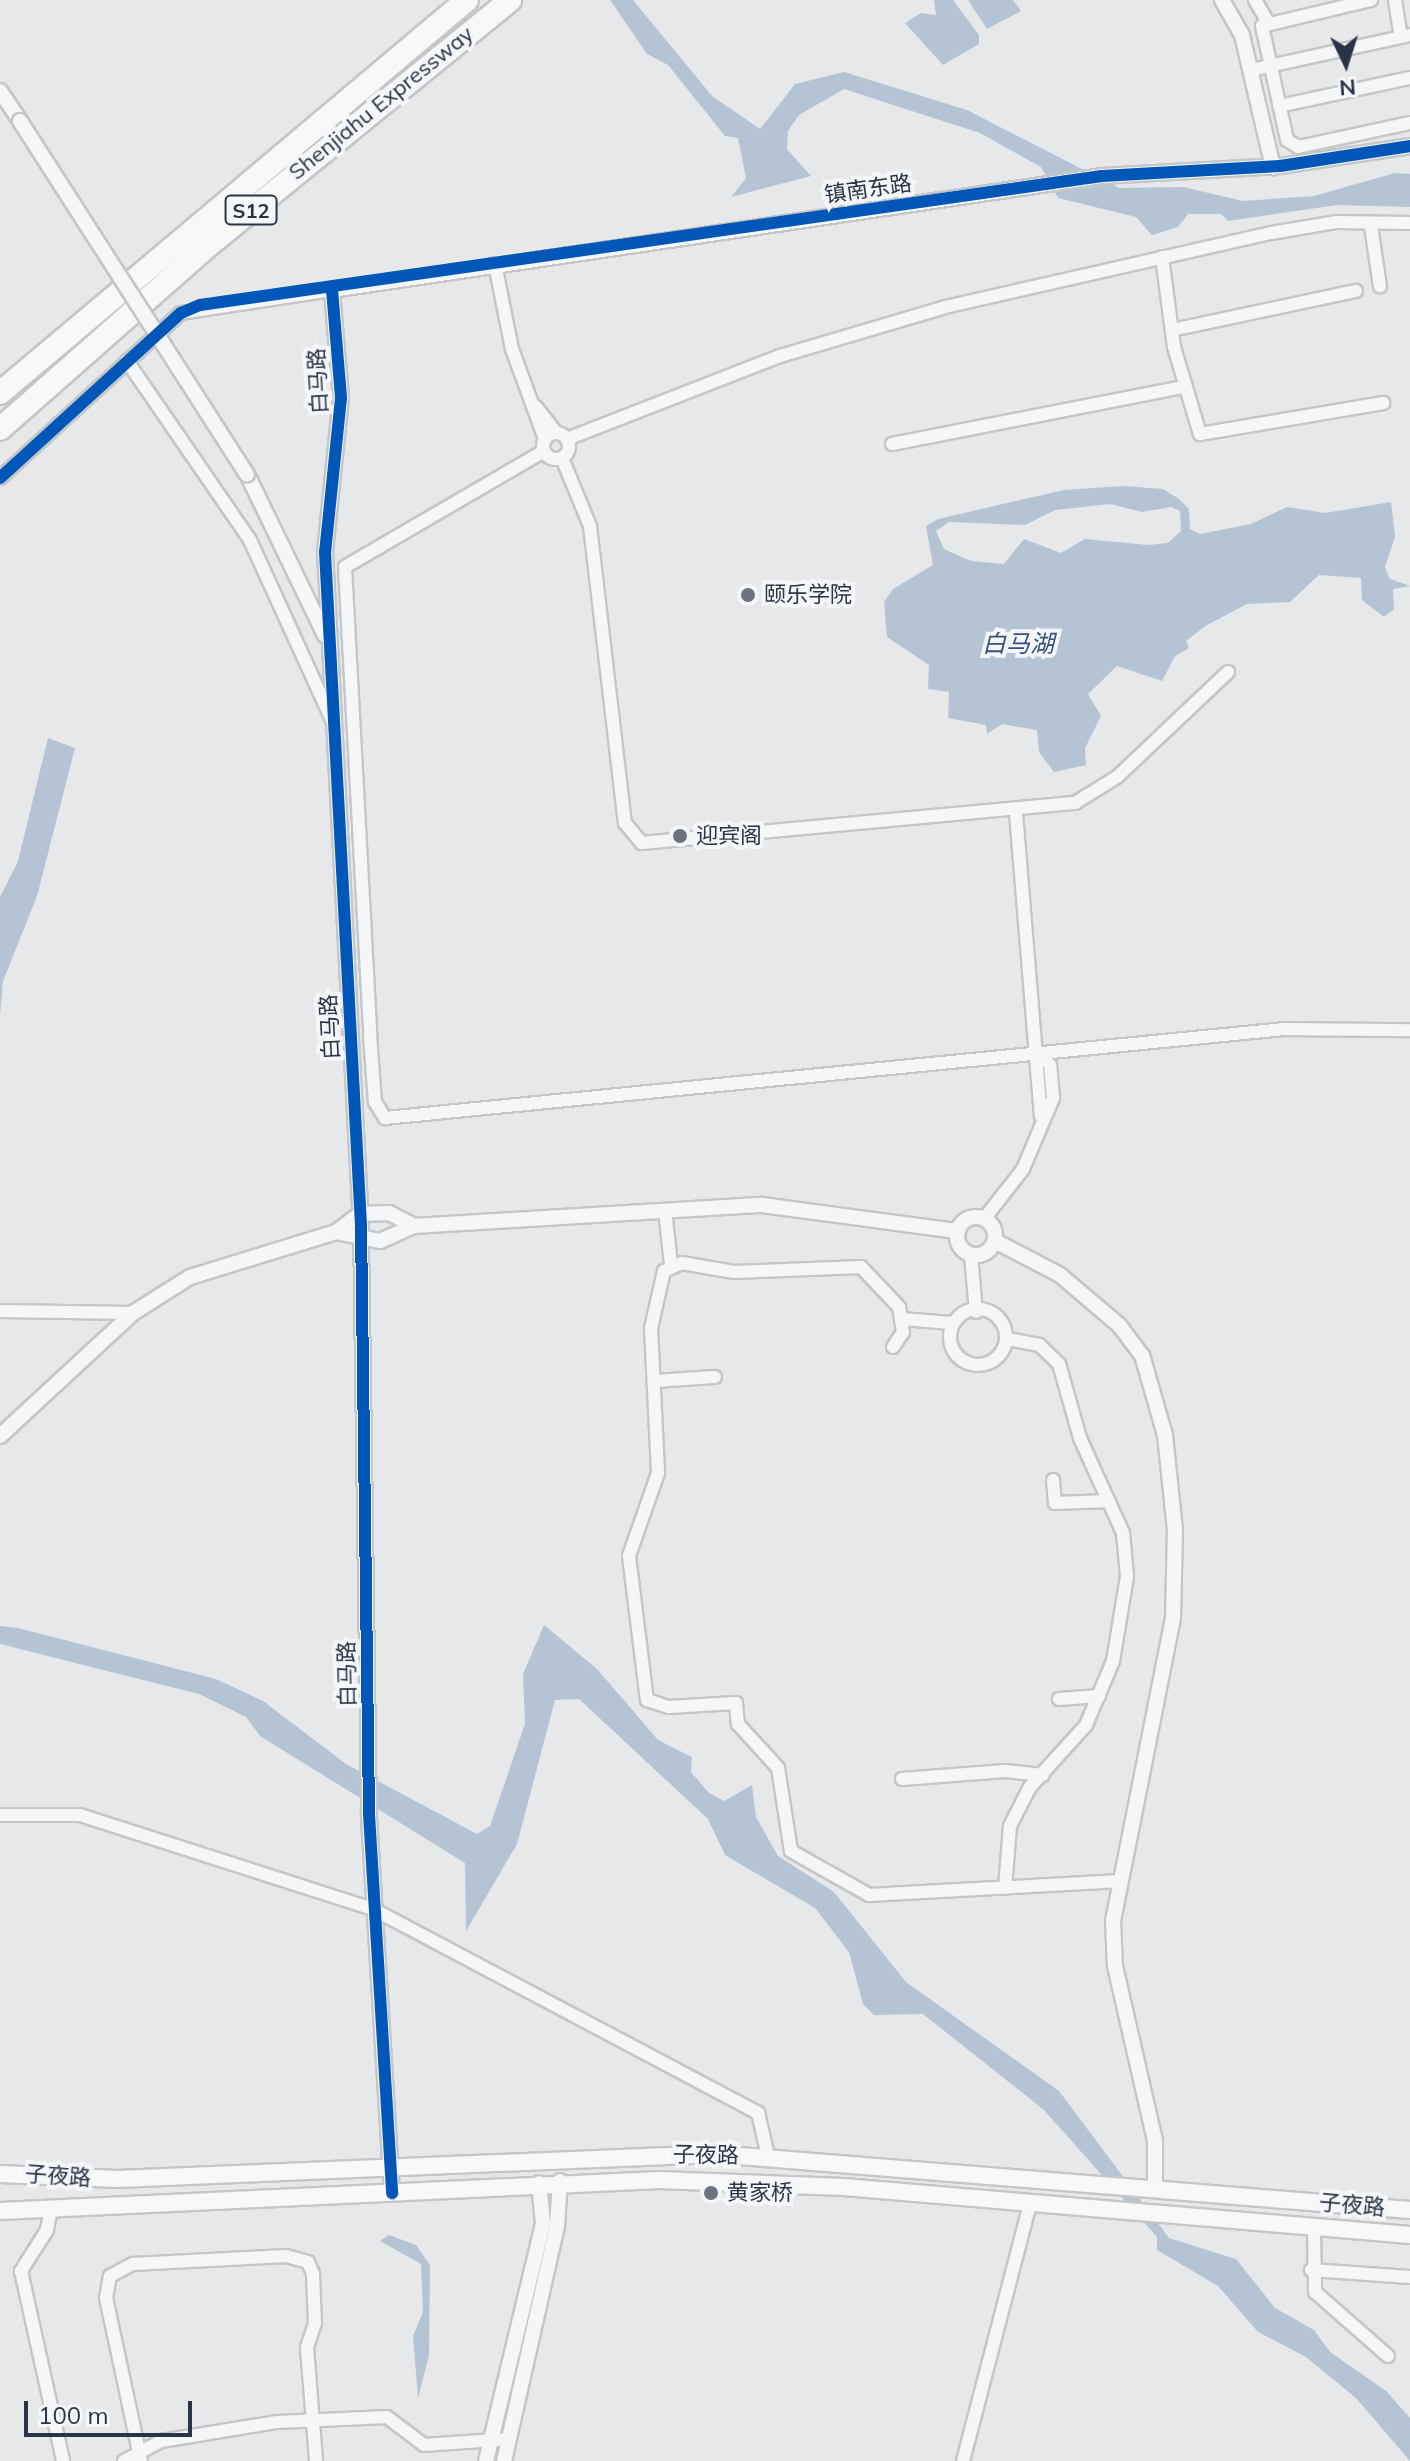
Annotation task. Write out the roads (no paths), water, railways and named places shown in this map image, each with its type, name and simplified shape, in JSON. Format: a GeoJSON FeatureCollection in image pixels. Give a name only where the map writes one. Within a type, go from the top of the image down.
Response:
{"type":"FeatureCollection","features":[{"type":"Feature","properties":{"kind":"highway","name":"Shenjiahu Expressway"},"geometry":{"type":"LineString","coordinates":[[0,393],[467,0]]}},
{"type":"Feature","properties":{"kind":"highway","name":"Shenjiahu Expressway"},"geometry":{"type":"LineString","coordinates":[[0,429],[209,245],[510,0]]}},
{"type":"Feature","properties":{"kind":"main road","name":"子夜路"},"geometry":{"type":"LineString","coordinates":[[0,2174],[118,2179],[595,2154],[768,2156],[1410,2210]]}},
{"type":"Feature","properties":{"kind":"main road"},"geometry":{"type":"LineString","coordinates":[[993,2200],[995,2174]]}},
{"type":"Feature","properties":{"kind":"main road","name":"子夜路"},"geometry":{"type":"LineString","coordinates":[[0,2211],[392,2193],[560,2181],[743,2181],[1410,2235]]}},
{"type":"Feature","properties":{"kind":"street"},"geometry":{"type":"LineString","coordinates":[[1222,0],[1251,70],[1273,167]]}},
{"type":"Feature","properties":{"kind":"street"},"geometry":{"type":"LineString","coordinates":[[1255,0],[1267,21]]}},
{"type":"Feature","properties":{"kind":"street"},"geometry":{"type":"LineString","coordinates":[[1371,0],[1267,21],[1262,26],[1287,140],[1298,147],[1410,123]]}},
{"type":"Feature","properties":{"kind":"street"},"geometry":{"type":"LineString","coordinates":[[1251,70],[1406,36],[1395,0]]}},
{"type":"Feature","properties":{"kind":"street"},"geometry":{"type":"LineString","coordinates":[[1279,106],[1410,78]]}},
{"type":"Feature","properties":{"kind":"street"},"geometry":{"type":"LineString","coordinates":[[0,91],[247,474],[329,646]]}},
{"type":"Feature","properties":{"kind":"street","name":"镇南东路"},"geometry":{"type":"LineString","coordinates":[[332,290],[1102,176],[1273,167],[1410,146]]}},
{"type":"Feature","properties":{"kind":"street"},"geometry":{"type":"LineString","coordinates":[[1410,223],[1371,226],[1337,222],[1162,257],[870,327],[553,440],[345,567],[377,1112],[397,1120],[1284,1029],[1410,1030]]}},
{"type":"Feature","properties":{"kind":"street"},"geometry":{"type":"LineString","coordinates":[[1371,226],[1380,286]]}},
{"type":"Feature","properties":{"kind":"street"},"geometry":{"type":"LineString","coordinates":[[1162,257],[1172,330],[1194,430],[1208,436],[1383,403]]}},
{"type":"Feature","properties":{"kind":"street"},"geometry":{"type":"LineString","coordinates":[[495,264],[512,349],[590,526],[625,823],[635,839],[668,844],[1016,813],[1099,792],[1228,672]]}},
{"type":"Feature","properties":{"kind":"street"},"geometry":{"type":"LineString","coordinates":[[0,478],[127,361],[191,307],[332,290]]}},
{"type":"Feature","properties":{"kind":"street","name":"白马路"},"geometry":{"type":"LineString","coordinates":[[332,290],[341,398],[325,552],[362,1240],[369,1814],[392,2193]]}},
{"type":"Feature","properties":{"kind":"street"},"geometry":{"type":"LineString","coordinates":[[1172,330],[1356,291]]}},
{"type":"Feature","properties":{"kind":"street"},"geometry":{"type":"LineString","coordinates":[[127,361],[250,540],[333,722]]}},
{"type":"Feature","properties":{"kind":"street"},"geometry":{"type":"LineString","coordinates":[[892,444],[1183,387]]}},
{"type":"Feature","properties":{"kind":"street"},"geometry":{"type":"LineString","coordinates":[[553,440],[562,458]]}},
{"type":"Feature","properties":{"kind":"street"},"geometry":{"type":"LineString","coordinates":[[1016,813],[1040,1054],[1035,1085],[1041,1116]]}},
{"type":"Feature","properties":{"kind":"street"},"geometry":{"type":"LineString","coordinates":[[984,1219],[1023,1169],[1041,1116],[1053,1098],[1052,1084],[1040,1054]]}},
{"type":"Feature","properties":{"kind":"street"},"geometry":{"type":"LineString","coordinates":[[1035,1085],[1052,1084]]}},
{"type":"Feature","properties":{"kind":"street"},"geometry":{"type":"LineString","coordinates":[[336,1232],[362,1240],[414,1226],[665,1210],[803,1206],[958,1231]]}},
{"type":"Feature","properties":{"kind":"street"},"geometry":{"type":"LineString","coordinates":[[665,1210],[671,1264],[653,1305],[658,1473],[629,1556],[647,1700],[669,1707],[736,1703],[738,1724],[778,1768],[791,1851],[858,1891],[1005,1888],[1117,1881]]}},
{"type":"Feature","properties":{"kind":"street"},"geometry":{"type":"LineString","coordinates":[[0,1436],[133,1313],[190,1277],[336,1232],[360,1214],[389,1213],[414,1226]]}},
{"type":"Feature","properties":{"kind":"street"},"geometry":{"type":"LineString","coordinates":[[958,1231],[971,1218],[984,1219]]}},
{"type":"Feature","properties":{"kind":"street"},"geometry":{"type":"LineString","coordinates":[[984,1219],[995,1241],[1060,1275],[1119,1325],[1142,1355],[1165,1435],[1175,1530],[1173,1618],[1117,1881],[1115,1966],[1147,2098],[1155,2188]]}},
{"type":"Feature","properties":{"kind":"street"},"geometry":{"type":"LineString","coordinates":[[958,1231],[971,1255],[976,1312]]}},
{"type":"Feature","properties":{"kind":"street"},"geometry":{"type":"LineString","coordinates":[[971,1255],[988,1252],[995,1241]]}},
{"type":"Feature","properties":{"kind":"street"},"geometry":{"type":"LineString","coordinates":[[671,1264],[734,1272],[861,1267],[891,1292],[902,1319],[893,1347]]}},
{"type":"Feature","properties":{"kind":"street"},"geometry":{"type":"LineString","coordinates":[[0,1311],[133,1313]]}},
{"type":"Feature","properties":{"kind":"street"},"geometry":{"type":"LineString","coordinates":[[902,1319],[952,1323],[976,1312],[1000,1316],[1008,1339],[998,1358],[965,1361],[951,1349],[952,1323]]}},
{"type":"Feature","properties":{"kind":"street"},"geometry":{"type":"LineString","coordinates":[[1005,1888],[1010,1826],[1043,1775],[1070,1749],[1099,1696],[1120,1635],[1127,1576],[1109,1501],[1059,1364],[1039,1345],[1008,1339]]}},
{"type":"Feature","properties":{"kind":"street"},"geometry":{"type":"LineString","coordinates":[[654,1381],[715,1377]]}},
{"type":"Feature","properties":{"kind":"street"},"geometry":{"type":"LineString","coordinates":[[1053,1480],[1055,1503],[1109,1501]]}},
{"type":"Feature","properties":{"kind":"street"},"geometry":{"type":"LineString","coordinates":[[1059,1699],[1099,1696]]}},
{"type":"Feature","properties":{"kind":"street"},"geometry":{"type":"LineString","coordinates":[[902,1779],[1005,1771],[1043,1775]]}},
{"type":"Feature","properties":{"kind":"street"},"geometry":{"type":"LineString","coordinates":[[0,1815],[80,1815],[373,1909],[746,2105],[765,2122],[768,2156]]}},
{"type":"Feature","properties":{"kind":"street"},"geometry":{"type":"LineString","coordinates":[[504,2461],[560,2181]]}},
{"type":"Feature","properties":{"kind":"street"},"geometry":{"type":"LineString","coordinates":[[486,2461],[543,2223],[539,2183]]}},
{"type":"Feature","properties":{"kind":"street"},"geometry":{"type":"LineString","coordinates":[[963,2461],[1030,2204]]}},
{"type":"Feature","properties":{"kind":"street"},"geometry":{"type":"LineString","coordinates":[[51,2209],[47,2230],[21,2271],[63,2461]]}},
{"type":"Feature","properties":{"kind":"street"},"geometry":{"type":"LineString","coordinates":[[1314,2227],[1311,2270],[1315,2292],[1388,2356]]}},
{"type":"Feature","properties":{"kind":"street"},"geometry":{"type":"LineString","coordinates":[[139,2456],[106,2285],[133,2264],[286,2256],[308,2262],[315,2323],[307,2348],[316,2461]]}},
{"type":"Feature","properties":{"kind":"street"},"geometry":{"type":"LineString","coordinates":[[1311,2270],[1410,2277]]}},
{"type":"Feature","properties":{"kind":"street"},"geometry":{"type":"LineString","coordinates":[[124,2461],[139,2456],[161,2441],[387,2417],[424,2445],[509,2439]]}},
{"type":"Feature","properties":{"kind":"water"},"geometry":{"type":"Polygon","coordinates":[[[610,0],[633,0],[712,96],[760,129],[795,84],[844,72],[967,110],[1119,188],[1183,187],[1243,201],[1314,196],[1395,173],[1410,174],[1410,207],[1337,205],[1228,221],[1221,214],[1188,214],[1178,227],[1152,235],[1136,217],[1058,198],[1041,167],[980,133],[844,89],[799,115],[788,131],[787,149],[811,176],[731,197],[746,178],[738,138],[725,136],[668,65],[647,54],[610,0]]]}},
{"type":"Feature","properties":{"kind":"water"},"geometry":{"type":"Polygon","coordinates":[[[934,0],[953,0],[979,35],[979,44],[943,65],[905,23],[921,13],[936,15],[934,0]]]}},
{"type":"Feature","properties":{"kind":"water"},"geometry":{"type":"Polygon","coordinates":[[[968,0],[1013,0],[1021,11],[987,29],[968,0]]]}},
{"type":"Feature","properties":{"kind":"water","name":"白马湖"},"geometry":{"type":"Polygon","coordinates":[[[1123,486],[1163,489],[1189,509],[1190,529],[1200,534],[1251,524],[1287,507],[1325,513],[1391,502],[1395,536],[1385,567],[1390,579],[1410,586],[1393,589],[1394,609],[1384,617],[1362,600],[1361,578],[1319,575],[1290,602],[1247,604],[1207,625],[1186,641],[1189,648],[1175,656],[1162,681],[1117,666],[1088,694],[1101,716],[1085,748],[1086,765],[1054,772],[1039,752],[1037,730],[1002,724],[987,734],[986,725],[948,718],[949,692],[928,689],[929,665],[887,637],[884,602],[893,589],[933,565],[926,526],[938,519],[1064,490],[1123,486]],[[1110,504],[1055,510],[1025,525],[949,522],[936,531],[944,549],[971,561],[1004,564],[1024,539],[1061,553],[1085,539],[1148,545],[1168,543],[1181,531],[1180,511],[1171,507],[1142,512],[1110,504]]]}},
{"type":"Feature","properties":{"kind":"water"},"geometry":{"type":"Polygon","coordinates":[[[48,738],[75,748],[37,896],[3,981],[0,1015],[0,897],[18,861],[48,738]]]}},
{"type":"Feature","properties":{"kind":"water"},"geometry":{"type":"Polygon","coordinates":[[[544,1625],[597,1669],[658,1740],[692,1757],[691,1772],[709,1793],[724,1801],[752,1785],[756,1817],[778,1856],[834,1892],[906,1982],[1059,2091],[1169,2238],[1236,2259],[1275,2308],[1314,2330],[1330,2352],[1386,2391],[1410,2418],[1410,2461],[1356,2398],[1306,2357],[1258,2332],[1218,2286],[1157,2250],[1157,2237],[1044,2110],[923,2014],[874,2015],[863,2004],[849,1952],[815,1908],[725,1855],[708,1819],[579,1699],[555,1700],[517,1844],[466,1931],[465,1863],[260,1736],[246,1717],[199,1694],[0,1644],[0,1626],[18,1628],[216,1679],[263,1701],[346,1764],[477,1834],[490,1826],[525,1724],[523,1674],[544,1625]]]}},
{"type":"Feature","properties":{"kind":"water"},"geometry":{"type":"Polygon","coordinates":[[[389,2235],[416,2245],[430,2265],[429,2355],[418,2398],[413,2336],[423,2312],[421,2264],[380,2241],[389,2235]]]}},
{"type":"Feature","properties":{"kind":"place","name":"颐乐学院"},"geometry":{"type":"Point","coordinates":[748,595]}},
{"type":"Feature","properties":{"kind":"place","name":"迎宾阁"},"geometry":{"type":"Point","coordinates":[680,836]}},
{"type":"Feature","properties":{"kind":"place","name":"黄家桥"},"geometry":{"type":"Point","coordinates":[711,2193]}}]}
